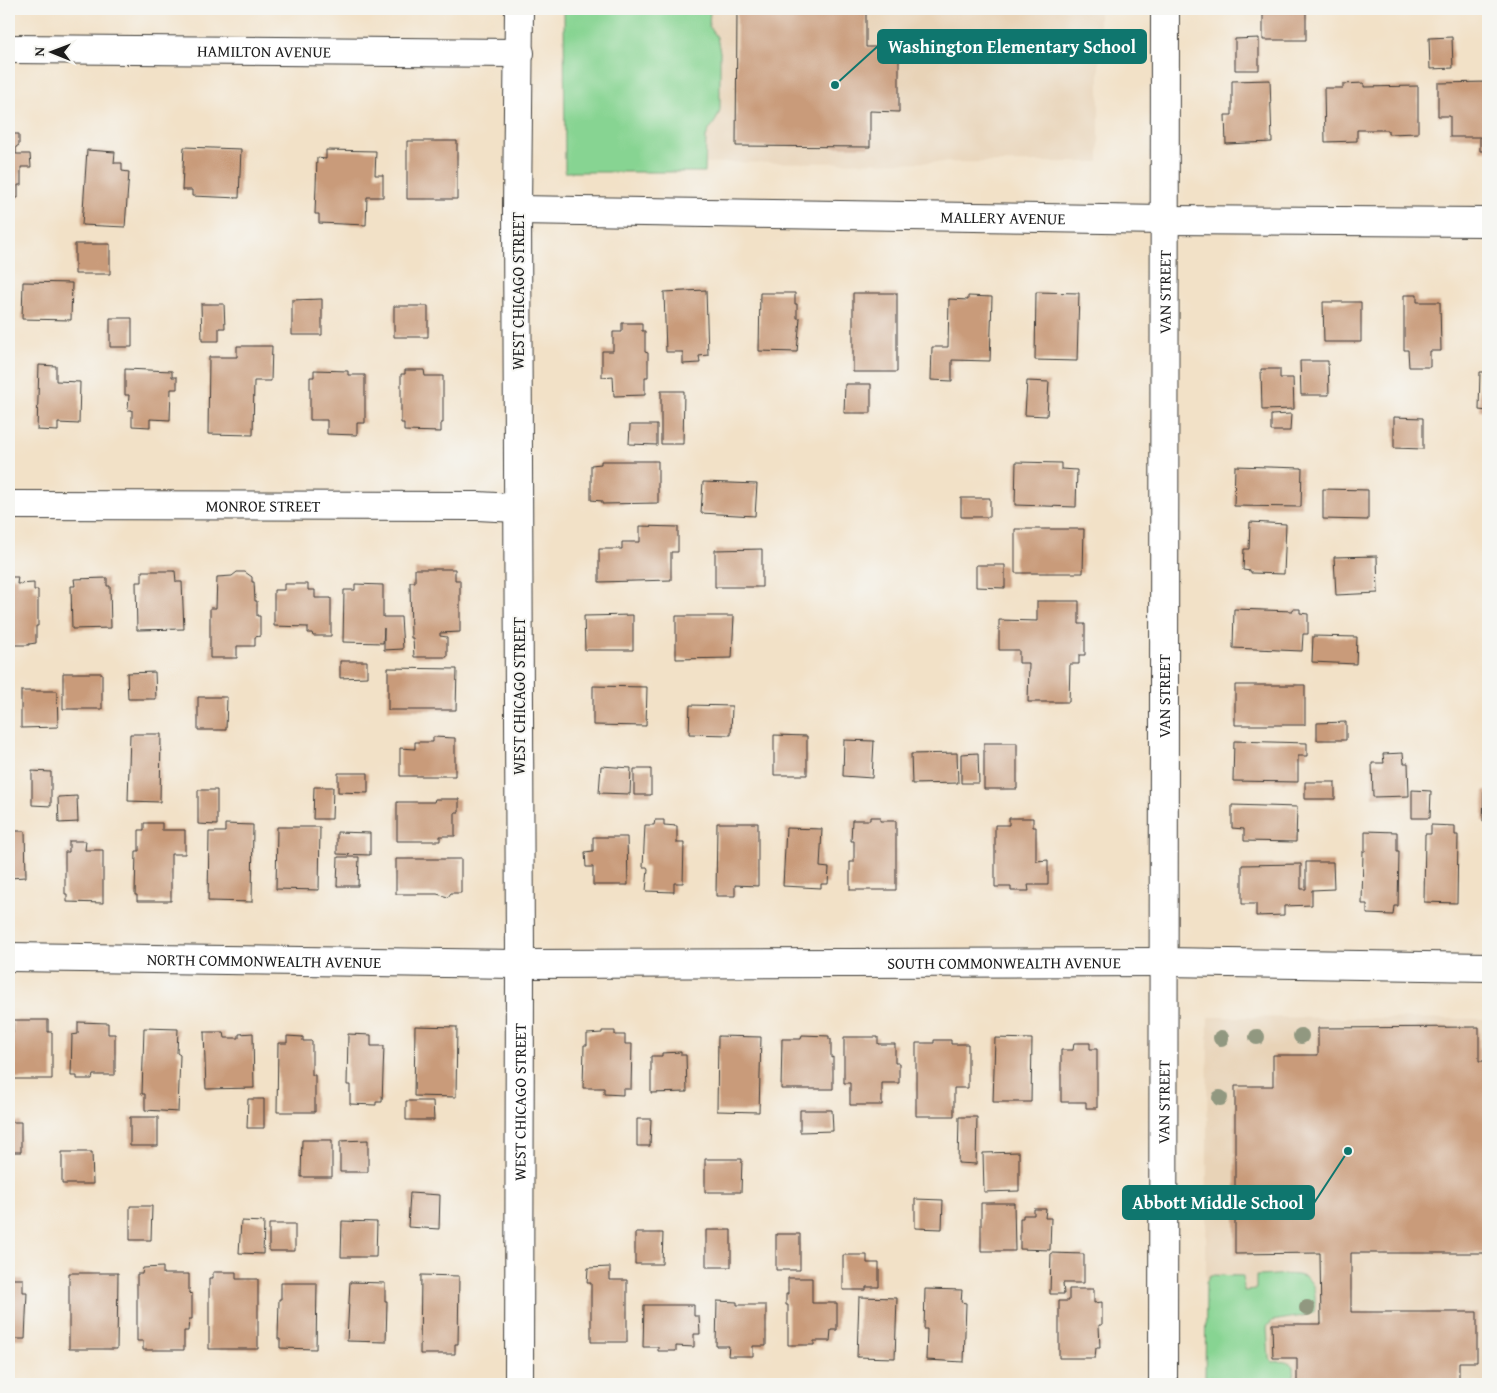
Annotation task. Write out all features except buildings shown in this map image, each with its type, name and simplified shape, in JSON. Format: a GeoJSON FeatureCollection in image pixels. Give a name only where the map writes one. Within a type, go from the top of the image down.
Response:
{"type":"FeatureCollection","features":[{"type":"Feature","properties":{"kind":"street","name":"WEST CHICAGO STREET"},"geometry":{"type":"LineString","coordinates":[[519,9],[519,1384]]}},
{"type":"Feature","properties":{"kind":"street","name":"VAN STREET"},"geometry":{"type":"LineString","coordinates":[[1163,1384],[1164,9]]}},
{"type":"Feature","properties":{"kind":"street","name":"HAMILTON AVENUE"},"geometry":{"type":"LineString","coordinates":[[9,49],[520,53]]}},
{"type":"Feature","properties":{"kind":"street","name":"MALLERY AVENUE"},"geometry":{"type":"LineString","coordinates":[[518,210],[1164,220],[1488,222]]}},
{"type":"Feature","properties":{"kind":"street","name":"MONROE STREET"},"geometry":{"type":"LineString","coordinates":[[9,505],[476,506],[518,508]]}},
{"type":"Feature","properties":{"kind":"street","name":"NORTH COMMONWEALTH AVENUE"},"geometry":{"type":"LineString","coordinates":[[9,957],[520,964]]}},
{"type":"Feature","properties":{"kind":"street","name":"SOUTH COMMONWEALTH AVENUE"},"geometry":{"type":"LineString","coordinates":[[520,964],[1163,962],[1488,967]]}},
{"type":"Feature","properties":{"kind":"shaded area"},"geometry":{"type":"Polygon","coordinates":[[[571,9],[1099,9],[1099,162],[571,163],[571,9]]]}},
{"type":"Feature","properties":{"kind":"shaded area"},"geometry":{"type":"Polygon","coordinates":[[[1208,1017],[1488,1019],[1488,1384],[1205,1384],[1208,1017]]]}},
{"type":"Feature","properties":{"kind":"green space"},"geometry":{"type":"Polygon","coordinates":[[[564,9],[710,9],[709,26],[717,37],[720,52],[720,109],[718,117],[706,137],[705,172],[565,172],[564,9]]]}},
{"type":"Feature","properties":{"kind":"green space"},"geometry":{"type":"Polygon","coordinates":[[[1291,1274],[1308,1279],[1313,1286],[1315,1296],[1314,1312],[1272,1321],[1267,1327],[1269,1358],[1273,1362],[1289,1363],[1293,1366],[1294,1384],[1205,1384],[1206,1283],[1210,1275],[1243,1276],[1244,1291],[1256,1290],[1256,1276],[1291,1274]]]}},
{"type":"Feature","properties":{"kind":"place","name":"Washington Elementary School"},"geometry":{"type":"Point","coordinates":[835,85]}},
{"type":"Feature","properties":{"kind":"place","name":"Abbott Middle School"},"geometry":{"type":"Point","coordinates":[1348,1151]}}]}
